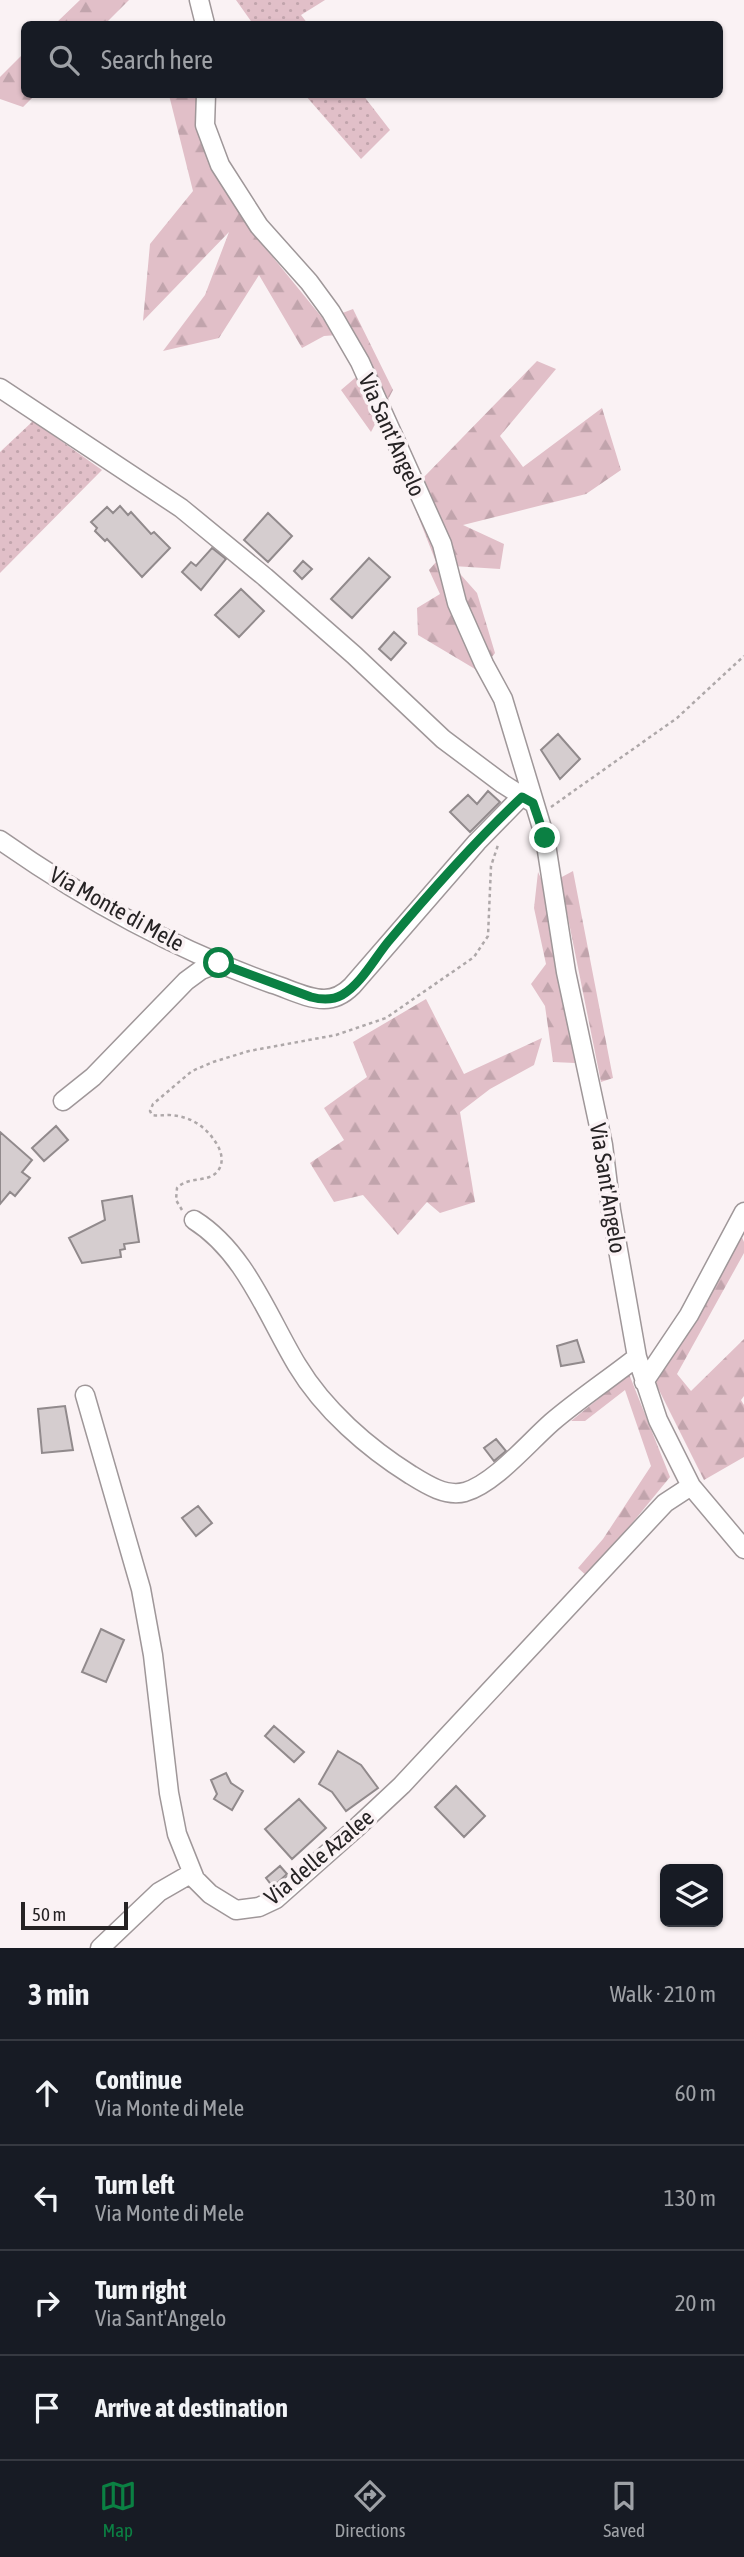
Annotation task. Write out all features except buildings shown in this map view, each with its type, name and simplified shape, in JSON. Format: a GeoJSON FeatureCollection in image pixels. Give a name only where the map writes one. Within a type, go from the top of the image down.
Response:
{"type":"FeatureCollection","features":[{"type":"Feature","properties":{"kind":"street"},"geometry":{"type":"LineString","coordinates":[[199,0],[204,21]]}},
{"type":"Feature","properties":{"kind":"street","name":"Via Sant'Angelo"},"geometry":{"type":"LineString","coordinates":[[205,98],[205,125],[220,166],[259,226],[316,292],[359,362],[442,544],[462,614],[503,699],[527,800],[545,838],[566,972],[603,1145],[611,1210],[637,1357],[644,1382],[673,1454],[691,1486],[744,1549]]}},
{"type":"Feature","properties":{"kind":"street"},"geometry":{"type":"LineString","coordinates":[[0,388],[181,508],[275,585],[443,739],[527,800]]}},
{"type":"Feature","properties":{"kind":"street","name":"Via Monte di Mele"},"geometry":{"type":"LineString","coordinates":[[0,840],[110,910],[219,963],[311,997],[327,999],[342,995],[356,982],[386,944],[477,842],[527,800]]}},
{"type":"Feature","properties":{"kind":"street"},"geometry":{"type":"LineString","coordinates":[[63,1101],[93,1077],[186,981],[201,970],[219,963]]}},
{"type":"Feature","properties":{"kind":"street"},"geometry":{"type":"LineString","coordinates":[[644,1382],[689,1314],[744,1212]]}},
{"type":"Feature","properties":{"kind":"street"},"geometry":{"type":"LineString","coordinates":[[194,1220],[212,1232],[231,1251],[298,1367],[348,1427],[384,1457],[437,1490],[457,1493],[482,1483],[554,1421],[637,1357]]}},
{"type":"Feature","properties":{"kind":"street","name":"Via delle Azalee"},"geometry":{"type":"LineString","coordinates":[[85,1395],[141,1589],[153,1656],[173,1815],[185,1858],[192,1873],[210,1894],[236,1910],[259,1907],[281,1896],[402,1785],[665,1503],[691,1486]]}},
{"type":"Feature","properties":{"kind":"street"},"geometry":{"type":"LineString","coordinates":[[100,1948],[159,1892],[192,1873]]}},
{"type":"Feature","properties":{"kind":"path"},"geometry":{"type":"LineString","coordinates":[[194,1220],[178,1206],[175,1193],[177,1188],[188,1180],[212,1176],[221,1165],[222,1153],[209,1132],[194,1121],[169,1115],[152,1115],[149,1111],[156,1100],[192,1071],[213,1062],[249,1051],[335,1035],[386,1018]]}},
{"type":"Feature","properties":{"kind":"green space"},"geometry":{"type":"Polygon","coordinates":[[[80,0],[129,0],[108,21],[58,21],[80,0]]]}},
{"type":"Feature","properties":{"kind":"green space"},"geometry":{"type":"Polygon","coordinates":[[[236,0],[325,0],[301,15],[306,21],[251,21],[236,0]]]}},
{"type":"Feature","properties":{"kind":"green space"},"geometry":{"type":"Polygon","coordinates":[[[21,56],[21,98],[32,98],[23,107],[0,99],[0,77],[21,56]]]}},
{"type":"Feature","properties":{"kind":"green space"},"geometry":{"type":"Polygon","coordinates":[[[170,98],[197,98],[197,110],[207,150],[254,234],[324,320],[353,309],[393,390],[371,432],[341,390],[369,366],[351,334],[324,336],[302,348],[259,275],[219,338],[163,351],[205,295],[229,232],[143,321],[150,244],[193,191],[170,98]]]}},
{"type":"Feature","properties":{"kind":"green space"},"geometry":{"type":"Polygon","coordinates":[[[308,98],[365,98],[390,130],[361,159],[308,98]]]}},
{"type":"Feature","properties":{"kind":"green space"},"geometry":{"type":"Polygon","coordinates":[[[537,361],[556,369],[500,436],[523,467],[602,408],[621,470],[586,494],[463,525],[504,544],[500,569],[453,566],[477,593],[495,653],[480,672],[418,635],[417,608],[440,594],[429,570],[436,562],[407,488],[423,478],[537,361]]]}},
{"type":"Feature","properties":{"kind":"green space"},"geometry":{"type":"Polygon","coordinates":[[[33,421],[102,470],[0,573],[0,452],[33,421]]]}},
{"type":"Feature","properties":{"kind":"green space"},"geometry":{"type":"Polygon","coordinates":[[[573,871],[613,1078],[601,1082],[560,878],[573,871]]]}},
{"type":"Feature","properties":{"kind":"green space"},"geometry":{"type":"Polygon","coordinates":[[[538,872],[547,891],[575,1063],[553,1062],[545,1006],[531,984],[546,964],[534,908],[538,872]]]}},
{"type":"Feature","properties":{"kind":"green space"},"geometry":{"type":"Polygon","coordinates":[[[426,999],[464,1074],[542,1038],[534,1065],[490,1089],[460,1112],[475,1202],[440,1213],[427,1202],[398,1235],[363,1195],[334,1202],[310,1163],[344,1140],[324,1108],[367,1077],[353,1042],[426,999]]]}},
{"type":"Feature","properties":{"kind":"green space"},"geometry":{"type":"Polygon","coordinates":[[[741,1235],[744,1253],[677,1374],[691,1391],[744,1339],[744,1396],[741,1400],[744,1405],[744,1457],[704,1480],[656,1384],[660,1368],[741,1235]]]}},
{"type":"Feature","properties":{"kind":"green space"},"geometry":{"type":"Polygon","coordinates":[[[629,1374],[670,1477],[588,1577],[578,1568],[603,1539],[651,1466],[625,1390],[585,1421],[571,1421],[629,1374]]]}},
{"type":"Feature","properties":{"kind":"route"},"geometry":{"type":"LineString","coordinates":[[219,963],[311,997],[337,997],[356,982],[386,944],[477,842],[522,797],[533,803],[545,838]]}}]}
